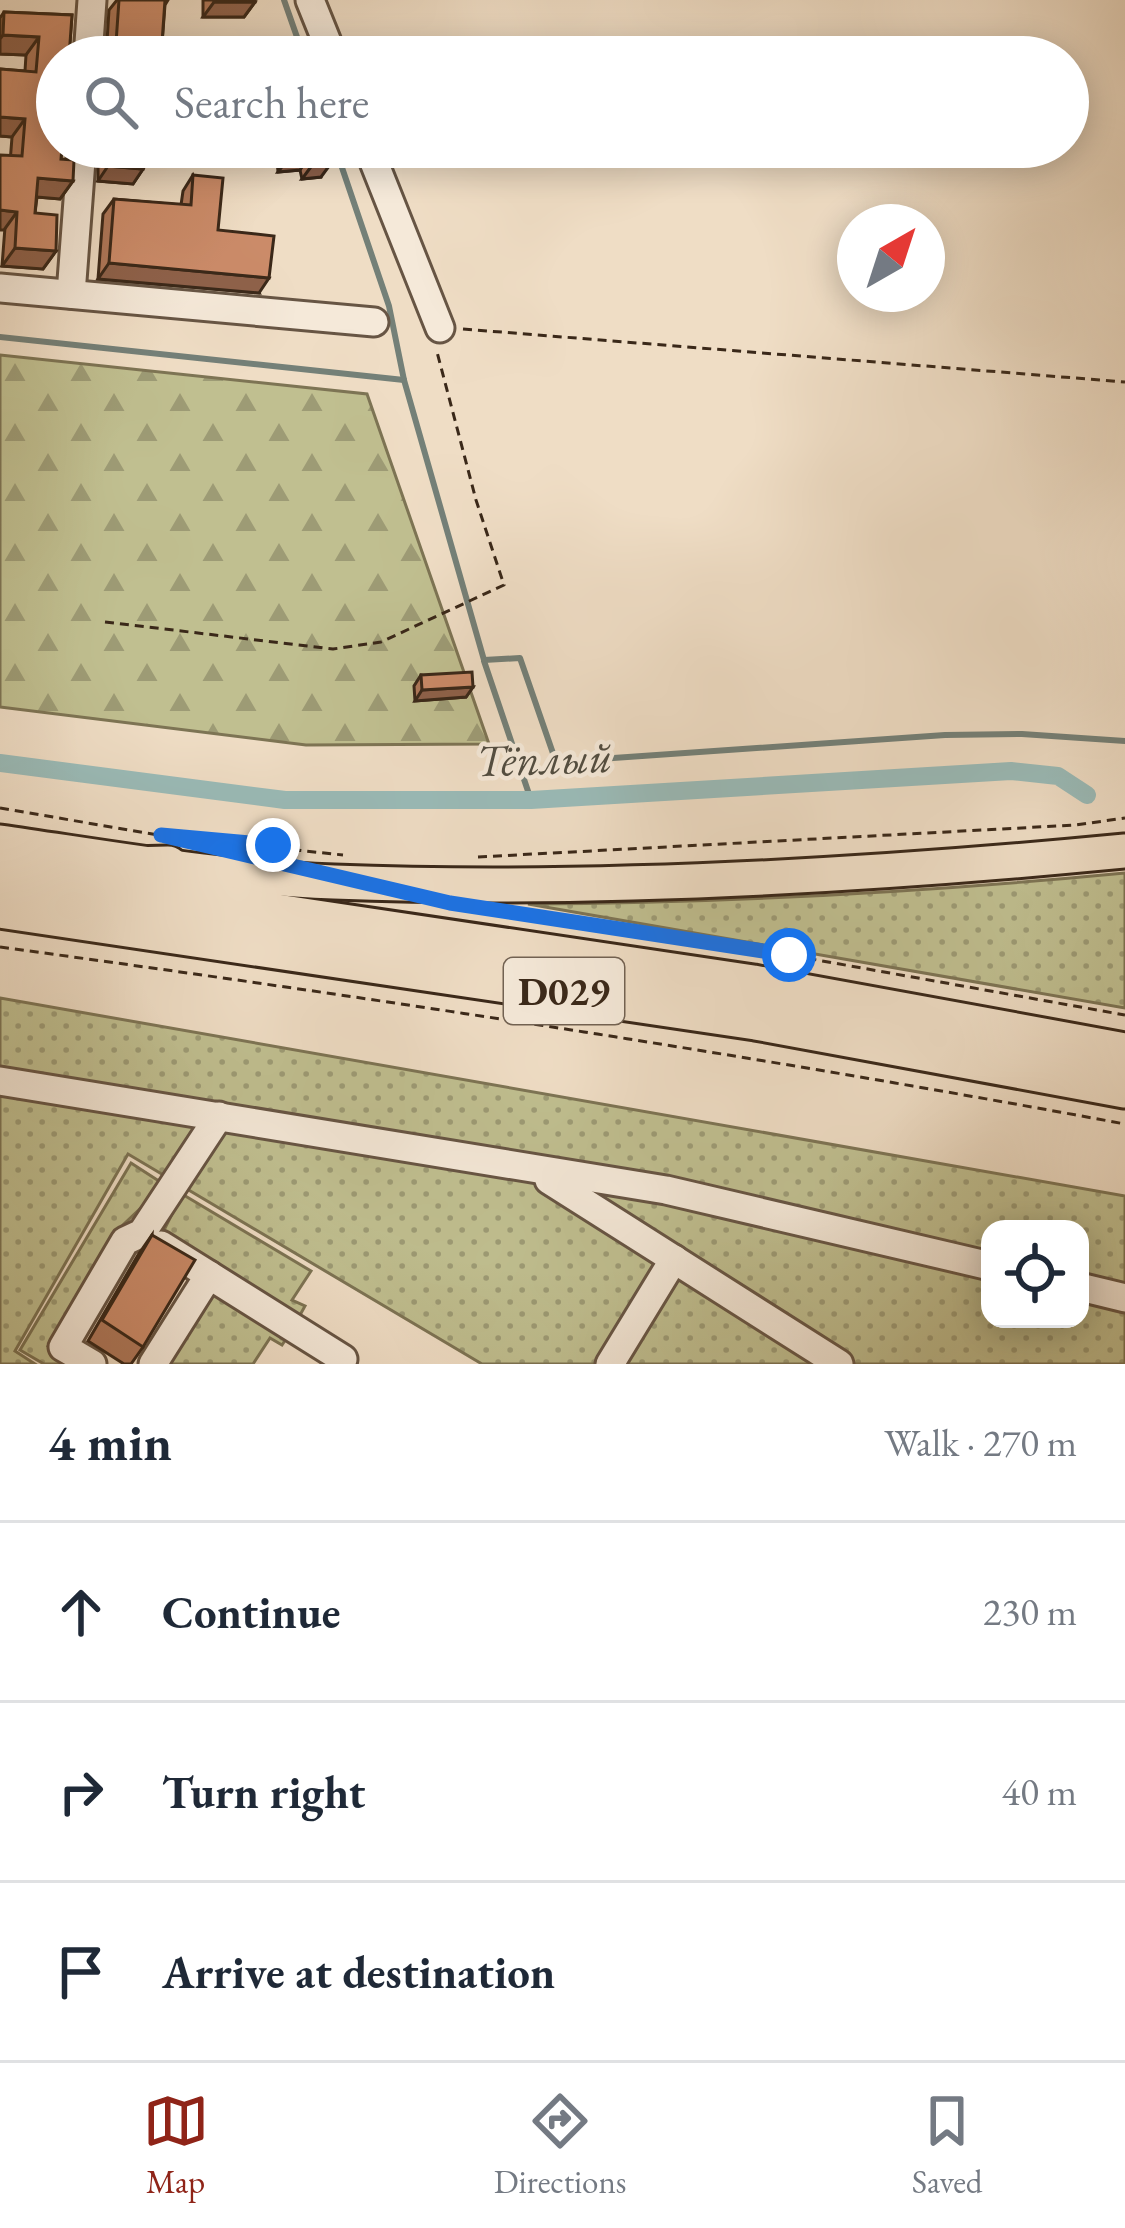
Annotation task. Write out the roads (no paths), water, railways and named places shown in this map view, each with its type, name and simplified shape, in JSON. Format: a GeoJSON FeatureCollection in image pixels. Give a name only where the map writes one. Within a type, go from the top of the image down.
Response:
{"type":"FeatureCollection","features":[{"type":"Feature","properties":{"kind":"highway"},"geometry":{"type":"LineString","coordinates":[[0,872],[164,851]]}},
{"type":"Feature","properties":{"kind":"highway","name":"D029"},"geometry":{"type":"LineString","coordinates":[[0,872],[753,985],[1125,1053]]}},
{"type":"Feature","properties":{"kind":"highway","name":"D029"},"geometry":{"type":"LineString","coordinates":[[0,908],[756,1020],[1125,1088]]}},
{"type":"Feature","properties":{"kind":"main road"},"geometry":{"type":"LineString","coordinates":[[0,842],[164,851],[333,882],[592,882],[971,866],[1125,851]]}},
{"type":"Feature","properties":{"kind":"street"},"geometry":{"type":"LineString","coordinates":[[89,36],[92,0]]}},
{"type":"Feature","properties":{"kind":"street"},"geometry":{"type":"LineString","coordinates":[[310,0],[325,36]]}},
{"type":"Feature","properties":{"kind":"street"},"geometry":{"type":"LineString","coordinates":[[71,294],[80,168]]}},
{"type":"Feature","properties":{"kind":"street"},"geometry":{"type":"LineString","coordinates":[[376,168],[440,328]]}},
{"type":"Feature","properties":{"kind":"street"},"geometry":{"type":"LineString","coordinates":[[0,288],[374,322]]}},
{"type":"Feature","properties":{"kind":"street"},"geometry":{"type":"LineString","coordinates":[[0,1081],[666,1190],[981,1263]]}},
{"type":"Feature","properties":{"kind":"street"},"geometry":{"type":"LineString","coordinates":[[92,1364],[63,1347],[125,1241],[142,1233],[219,1116]]}},
{"type":"Feature","properties":{"kind":"street"},"geometry":{"type":"LineString","coordinates":[[533,1171],[674,1258],[808,1356],[839,1364]]}},
{"type":"Feature","properties":{"kind":"street"},"geometry":{"type":"LineString","coordinates":[[142,1233],[343,1359]]}},
{"type":"Feature","properties":{"kind":"street"},"geometry":{"type":"LineString","coordinates":[[610,1364],[674,1258]]}},
{"type":"Feature","properties":{"kind":"street"},"geometry":{"type":"LineString","coordinates":[[153,1364],[208,1275]]}},
{"type":"Feature","properties":{"kind":"street"},"geometry":{"type":"LineString","coordinates":[[1089,1289],[1125,1298]]}},
{"type":"Feature","properties":{"kind":"waterway"},"geometry":{"type":"LineString","coordinates":[[284,0],[297,36]]}},
{"type":"Feature","properties":{"kind":"waterway"},"geometry":{"type":"LineString","coordinates":[[342,168],[389,306],[404,380],[484,660],[520,658],[556,762],[945,735],[1125,741]]}},
{"type":"Feature","properties":{"kind":"waterway"},"geometry":{"type":"LineString","coordinates":[[0,337],[404,380]]}},
{"type":"Feature","properties":{"kind":"waterway"},"geometry":{"type":"LineString","coordinates":[[484,661],[531,800]]}},
{"type":"Feature","properties":{"kind":"waterway","name":"Тёплый"},"geometry":{"type":"LineString","coordinates":[[0,763],[285,800],[531,800],[1011,771],[1058,776],[1087,795]]}}]}
